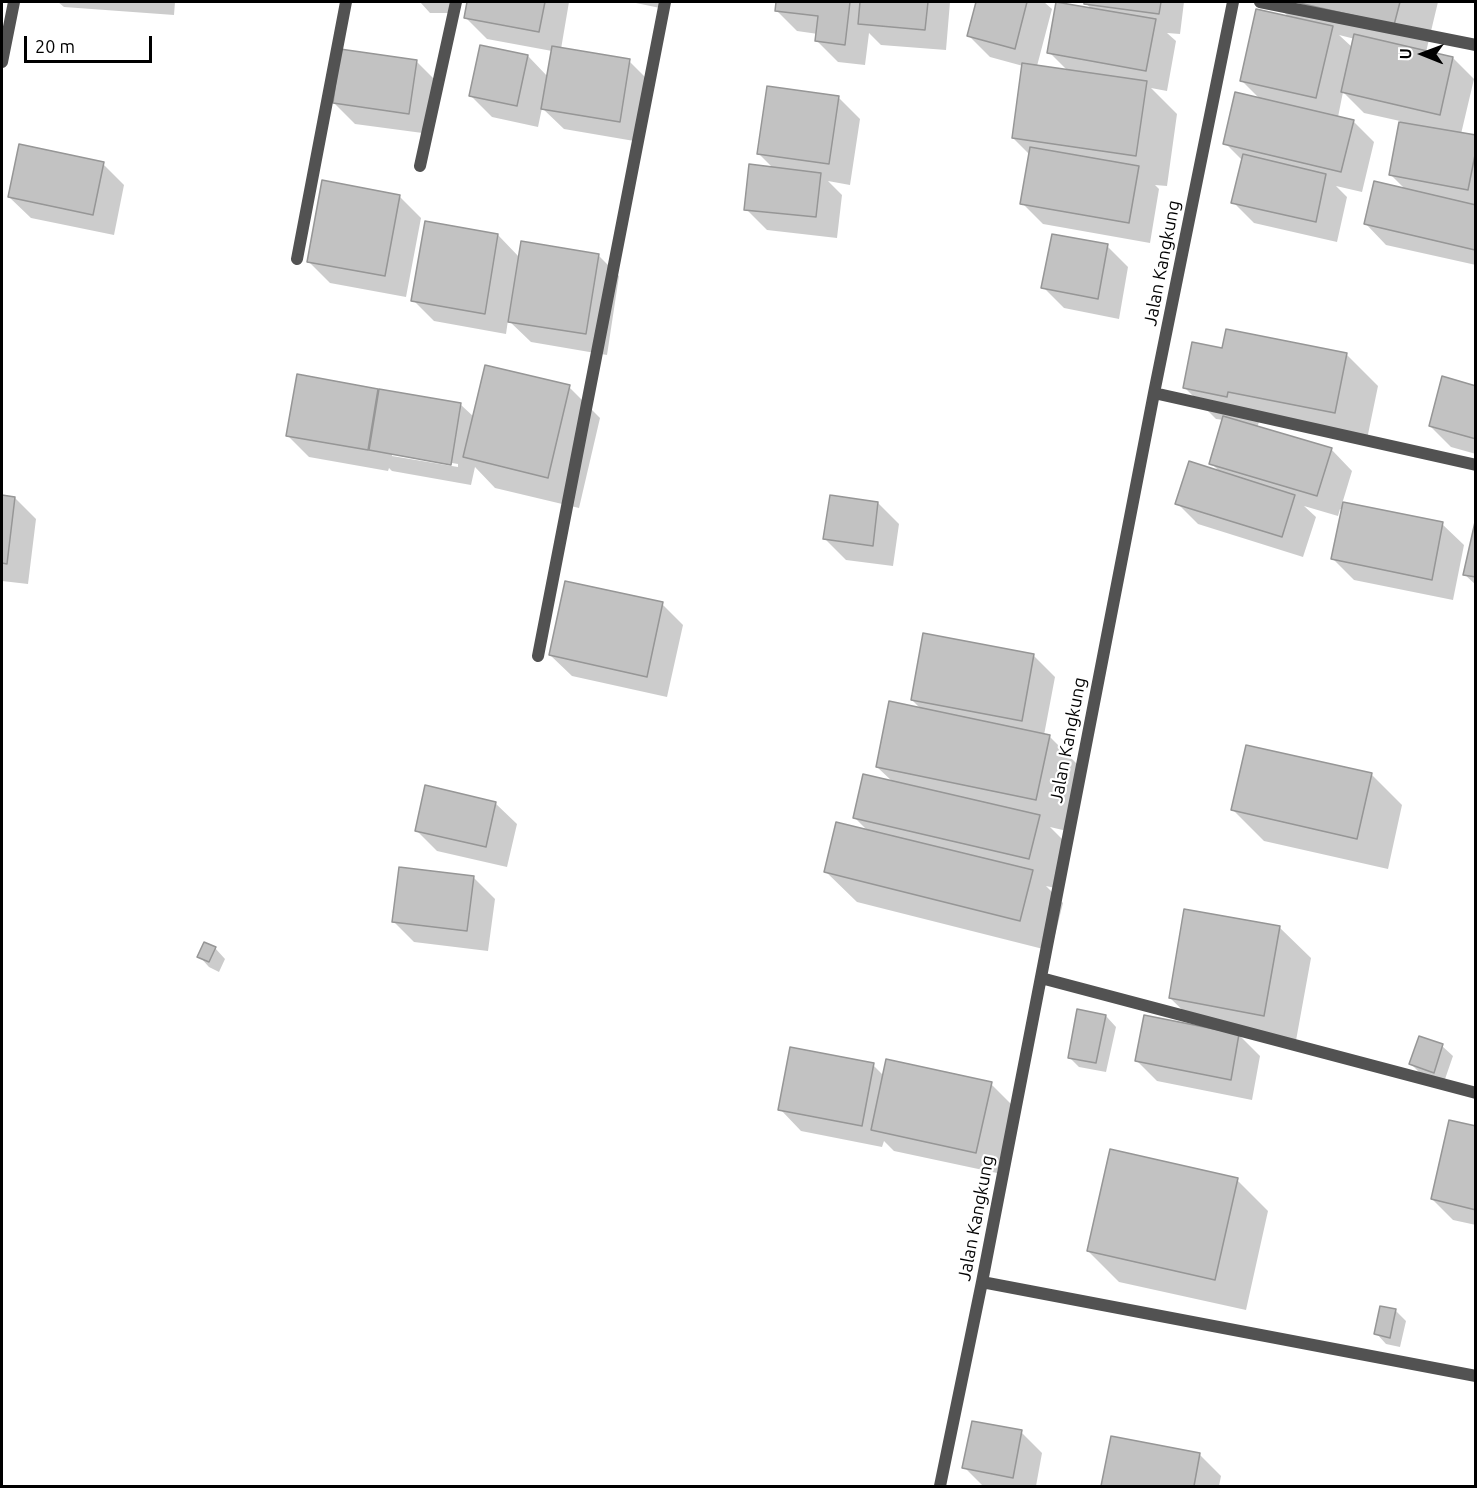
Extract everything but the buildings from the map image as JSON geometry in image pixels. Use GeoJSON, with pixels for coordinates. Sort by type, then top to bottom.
{"type":"FeatureCollection","features":[{"type":"Feature","properties":{"kind":"street"},"geometry":{"type":"LineString","coordinates":[[2,62],[14,2]]}},
{"type":"Feature","properties":{"kind":"street"},"geometry":{"type":"LineString","coordinates":[[297,258],[346,2]]}},
{"type":"Feature","properties":{"kind":"street"},"geometry":{"type":"LineString","coordinates":[[420,166],[456,2]]}},
{"type":"Feature","properties":{"kind":"street"},"geometry":{"type":"LineString","coordinates":[[538,656],[665,2]]}},
{"type":"Feature","properties":{"kind":"street","name":"Jalan Kangkung"},"geometry":{"type":"LineString","coordinates":[[940,1486],[1233,2]]}},
{"type":"Feature","properties":{"kind":"street"},"geometry":{"type":"LineString","coordinates":[[1260,2],[1476,45]]}},
{"type":"Feature","properties":{"kind":"street"},"geometry":{"type":"LineString","coordinates":[[1154,393],[1476,465]]}},
{"type":"Feature","properties":{"kind":"street"},"geometry":{"type":"LineString","coordinates":[[1041,978],[1476,1093]]}},
{"type":"Feature","properties":{"kind":"street"},"geometry":{"type":"LineString","coordinates":[[982,1282],[1476,1376]]}}]}
